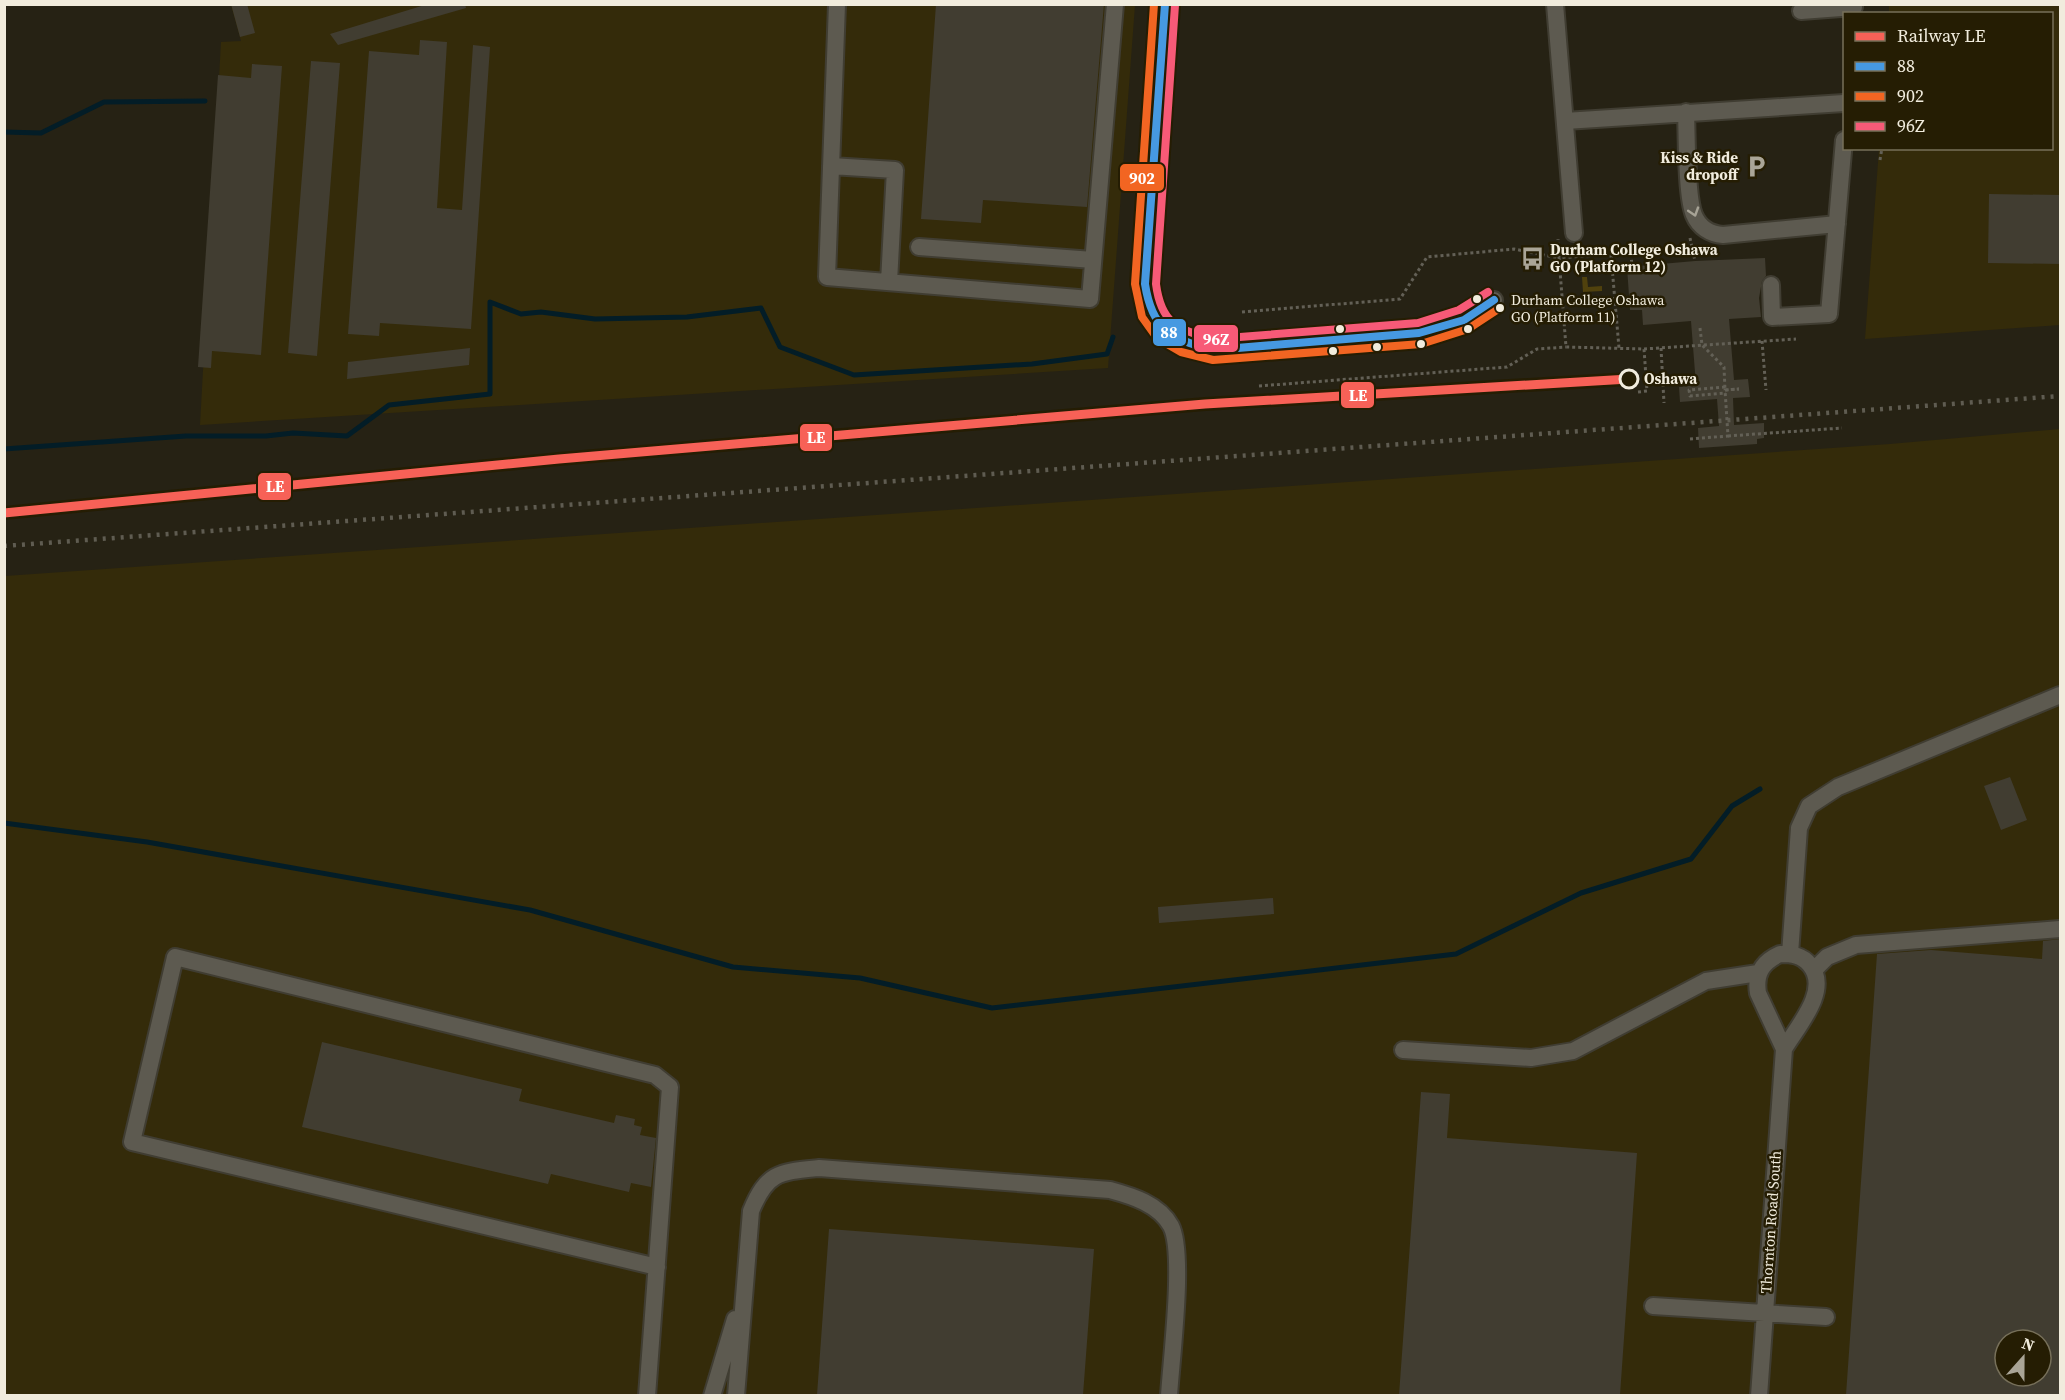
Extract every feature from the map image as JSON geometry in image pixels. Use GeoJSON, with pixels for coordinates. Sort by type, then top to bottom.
{"type":"FeatureCollection","features":[{"type":"Feature","properties":{"kind":"street"},"geometry":{"type":"LineString","coordinates":[[837,4],[827,277],[1090,298],[1115,4]]}},
{"type":"Feature","properties":{"kind":"street"},"geometry":{"type":"LineString","coordinates":[[1165,4],[1145,284],[1147,303],[1154,320],[1166,334],[1188,344],[1213,350],[1407,335],[1435,331],[1459,324],[1494,300]]}},
{"type":"Feature","properties":{"kind":"street"},"geometry":{"type":"LineString","coordinates":[[1555,4],[1574,233]]}},
{"type":"Feature","properties":{"kind":"street"},"geometry":{"type":"LineString","coordinates":[[1801,11],[1854,8]]}},
{"type":"Feature","properties":{"kind":"street"},"geometry":{"type":"LineString","coordinates":[[1565,121],[1843,103]]}},
{"type":"Feature","properties":{"kind":"street"},"geometry":{"type":"LineString","coordinates":[[1686,112],[1691,206],[1697,221],[1707,230],[1723,235],[1837,224]]}},
{"type":"Feature","properties":{"kind":"street"},"geometry":{"type":"LineString","coordinates":[[1771,285],[1772,318],[1829,314],[1844,150]]}},
{"type":"Feature","properties":{"kind":"street"},"geometry":{"type":"LineString","coordinates":[[831,166],[895,170],[889,282]]}},
{"type":"Feature","properties":{"kind":"street"},"geometry":{"type":"LineString","coordinates":[[919,247],[1093,260]]}},
{"type":"Feature","properties":{"kind":"street"},"geometry":{"type":"LineString","coordinates":[[1790,954],[1799,828],[1809,806],[1839,787],[2061,695]]}},
{"type":"Feature","properties":{"kind":"street"},"geometry":{"type":"LineString","coordinates":[[1403,1050],[1531,1058],[1573,1051],[1706,981],[1758,973],[1771,958],[1790,954],[1808,962],[1814,970],[1827,957],[1856,945],[2061,929]]}},
{"type":"Feature","properties":{"kind":"street"},"geometry":{"type":"LineString","coordinates":[[647,1395],[657,1267],[670,1088],[655,1075],[175,957],[132,1142],[657,1267]]}},
{"type":"Feature","properties":{"kind":"street","name":"Thornton Road South"},"geometry":{"type":"LineString","coordinates":[[1759,1395],[1784,1049],[1814,1000],[1818,980],[1814,970]]}},
{"type":"Feature","properties":{"kind":"street","name":"Thornton Road South"},"geometry":{"type":"LineString","coordinates":[[1758,973],[1758,993],[1784,1049]]}},
{"type":"Feature","properties":{"kind":"street"},"geometry":{"type":"LineString","coordinates":[[736,1395],[751,1211],[761,1187],[785,1172],[819,1168],[1110,1190],[1136,1197],[1158,1210],[1171,1226],[1178,1250],[1169,1395]]}},
{"type":"Feature","properties":{"kind":"street"},"geometry":{"type":"LineString","coordinates":[[712,1395],[744,1287]]}},
{"type":"Feature","properties":{"kind":"street"},"geometry":{"type":"LineString","coordinates":[[1653,1306],[1826,1317]]}},
{"type":"Feature","properties":{"kind":"path"},"geometry":{"type":"LineString","coordinates":[[1880,160],[1882,150]]}},
{"type":"Feature","properties":{"kind":"path"},"geometry":{"type":"LineString","coordinates":[[1694,247],[1695,261]]}},
{"type":"Feature","properties":{"kind":"path"},"geometry":{"type":"LineString","coordinates":[[1242,312],[1400,299],[1427,257],[1435,255],[1514,249],[1559,258],[1611,255],[1619,348]]}},
{"type":"Feature","properties":{"kind":"path"},"geometry":{"type":"LineString","coordinates":[[1631,254],[1632,267]]}},
{"type":"Feature","properties":{"kind":"path"},"geometry":{"type":"LineString","coordinates":[[1559,258],[1566,347]]}},
{"type":"Feature","properties":{"kind":"path"},"geometry":{"type":"LineString","coordinates":[[1700,328],[1702,345],[1724,367],[1728,436]]}},
{"type":"Feature","properties":{"kind":"path"},"geometry":{"type":"LineString","coordinates":[[1259,386],[1507,367],[1537,349],[1566,347],[1644,349],[1796,339]]}},
{"type":"Feature","properties":{"kind":"path"},"geometry":{"type":"LineString","coordinates":[[1762,341],[1766,390]]}},
{"type":"Feature","properties":{"kind":"path"},"geometry":{"type":"LineString","coordinates":[[1661,348],[1664,403]]}},
{"type":"Feature","properties":{"kind":"path"},"geometry":{"type":"LineString","coordinates":[[1638,392],[1647,391],[1644,349]]}},
{"type":"Feature","properties":{"kind":"path"},"geometry":{"type":"LineString","coordinates":[[1725,390],[1690,396],[1689,390],[1739,389]]}},
{"type":"Feature","properties":{"kind":"path"},"geometry":{"type":"LineString","coordinates":[[1690,439],[1842,428]]}},
{"type":"Feature","properties":{"kind":"shaded area"},"geometry":{"type":"Polygon","coordinates":[[[231,5],[1135,5],[1108,368],[200,425],[221,42],[241,41],[231,5]]]}},
{"type":"Feature","properties":{"kind":"shaded area"},"geometry":{"type":"Polygon","coordinates":[[[1889,5],[2060,5],[2060,325],[1865,339],[1879,150],[2053,150],[2053,12],[1889,12],[1889,5]]]}},
{"type":"Feature","properties":{"kind":"shaded area"},"geometry":{"type":"Polygon","coordinates":[[[1582,277],[1587,277],[1588,287],[1602,286],[1602,291],[1583,292],[1582,277]]]}},
{"type":"Feature","properties":{"kind":"shaded area"},"geometry":{"type":"Polygon","coordinates":[[[2060,429],[2060,1395],[5,1396],[5,576],[1890,444],[2060,429]]]}},
{"type":"Feature","properties":{"kind":"building"},"geometry":{"type":"Polygon","coordinates":[[[231,4],[247,4],[255,33],[240,37],[231,4]]]}},
{"type":"Feature","properties":{"kind":"building"},"geometry":{"type":"Polygon","coordinates":[[[428,4],[465,4],[466,8],[338,45],[330,34],[428,4]]]}},
{"type":"Feature","properties":{"kind":"building"},"geometry":{"type":"Polygon","coordinates":[[[936,4],[1104,4],[1087,207],[983,200],[981,223],[921,219],[936,4]]]}},
{"type":"Feature","properties":{"kind":"building"},"geometry":{"type":"Polygon","coordinates":[[[420,40],[447,42],[437,208],[462,210],[473,45],[490,47],[471,329],[380,323],[379,336],[348,334],[369,51],[419,55],[420,40]]]}},
{"type":"Feature","properties":{"kind":"building"},"geometry":{"type":"Polygon","coordinates":[[[311,61],[340,63],[317,356],[288,353],[311,61]]]}},
{"type":"Feature","properties":{"kind":"building"},"geometry":{"type":"Polygon","coordinates":[[[252,64],[282,66],[261,355],[212,351],[211,368],[198,367],[218,75],[251,78],[252,64]]]}},
{"type":"Feature","properties":{"kind":"building"},"geometry":{"type":"Polygon","coordinates":[[[1989,194],[2061,195],[2061,264],[1988,263],[1989,194]]]}},
{"type":"Feature","properties":{"kind":"building"},"geometry":{"type":"Polygon","coordinates":[[[1765,258],[1766,276],[1762,281],[1759,298],[1761,317],[1729,319],[1734,380],[1748,379],[1750,397],[1733,398],[1734,425],[1764,423],[1764,438],[1757,439],[1757,444],[1699,448],[1698,428],[1719,426],[1717,399],[1680,402],[1679,387],[1696,385],[1691,321],[1643,325],[1642,310],[1630,310],[1627,267],[1765,258]]]}},
{"type":"Feature","properties":{"kind":"building"},"geometry":{"type":"Polygon","coordinates":[[[470,348],[469,365],[347,379],[348,362],[470,348]]]}},
{"type":"Feature","properties":{"kind":"building"},"geometry":{"type":"Polygon","coordinates":[[[2010,777],[2027,820],[2001,830],[1984,786],[2010,777]]]}},
{"type":"Feature","properties":{"kind":"building"},"geometry":{"type":"Polygon","coordinates":[[[1273,898],[1274,914],[1159,923],[1158,907],[1273,898]]]}},
{"type":"Feature","properties":{"kind":"building"},"geometry":{"type":"Polygon","coordinates":[[[2061,939],[2061,1395],[1846,1395],[1877,954],[1931,950],[2042,959],[2043,941],[2061,939]]]}},
{"type":"Feature","properties":{"kind":"building"},"geometry":{"type":"Polygon","coordinates":[[[322,1042],[522,1089],[519,1101],[614,1123],[616,1115],[635,1119],[634,1125],[642,1127],[640,1135],[656,1138],[651,1187],[631,1183],[629,1192],[551,1174],[548,1184],[302,1127],[322,1042]]]}},
{"type":"Feature","properties":{"kind":"building"},"geometry":{"type":"Polygon","coordinates":[[[1421,1092],[1450,1094],[1447,1138],[1637,1153],[1620,1395],[1399,1395],[1421,1092]]]}},
{"type":"Feature","properties":{"kind":"building"},"geometry":{"type":"Polygon","coordinates":[[[829,1229],[1094,1249],[1083,1395],[817,1395],[829,1229]]]}},
{"type":"Feature","properties":{"kind":"waterway"},"geometry":{"type":"LineString","coordinates":[[4,132],[41,133],[104,102],[205,101]]}},
{"type":"Feature","properties":{"kind":"waterway"},"geometry":{"type":"LineString","coordinates":[[4,449],[186,436],[266,436],[293,433],[347,436],[389,405],[490,394],[490,302],[521,314],[541,312],[595,319],[687,317],[761,308],[780,347],[854,375],[1032,364],[1107,354],[1113,337]]}},
{"type":"Feature","properties":{"kind":"waterway"},"geometry":{"type":"LineString","coordinates":[[4,823],[147,842],[530,910],[733,967],[860,978],[992,1008],[1456,954],[1581,893],[1691,859],[1732,806],[1760,789]]}},
{"type":"Feature","properties":{"kind":"railway"},"geometry":{"type":"LineString","coordinates":[[4,546],[2060,396]]}},
{"type":"Feature","properties":{"kind":"rail line","name":"LE"},"geometry":{"type":"LineString","coordinates":[[4,513],[559,459],[1205,404],[1629,379]]}},
{"type":"Feature","properties":{"kind":"transit line","name":"902"},"geometry":{"type":"LineString","coordinates":[[1154,4],[1135,284],[1142,317],[1157,338],[1181,352],[1213,360],[1421,344],[1468,329],[1500,308]]}},
{"type":"Feature","properties":{"kind":"transit line","name":"88"},"geometry":{"type":"LineString","coordinates":[[1165,4],[1145,284],[1153,312],[1166,330],[1186,342],[1213,350],[1419,333],[1464,320],[1494,300]]}},
{"type":"Feature","properties":{"kind":"transit line","name":"96Z"},"geometry":{"type":"LineString","coordinates":[[1175,5],[1156,284],[1162,308],[1173,323],[1190,332],[1214,339],[1418,323],[1459,310],[1488,292]]}},
{"type":"Feature","properties":{"kind":"place","name":"Kiss & Ride dropoff"},"geometry":{"type":"Point","coordinates":[1756,167]}},
{"type":"Feature","properties":{"kind":"place","name":"Durham College Oshawa GO (Platform 12)"},"geometry":{"type":"Point","coordinates":[1532,259]}},
{"type":"Feature","properties":{"kind":"place","name":"Durham College Oshawa GO (Platform 11)"},"geometry":{"type":"Point","coordinates":[1500,308]}},
{"type":"Feature","properties":{"kind":"place","name":"Oshawa"},"geometry":{"type":"Point","coordinates":[1629,379]}}]}
